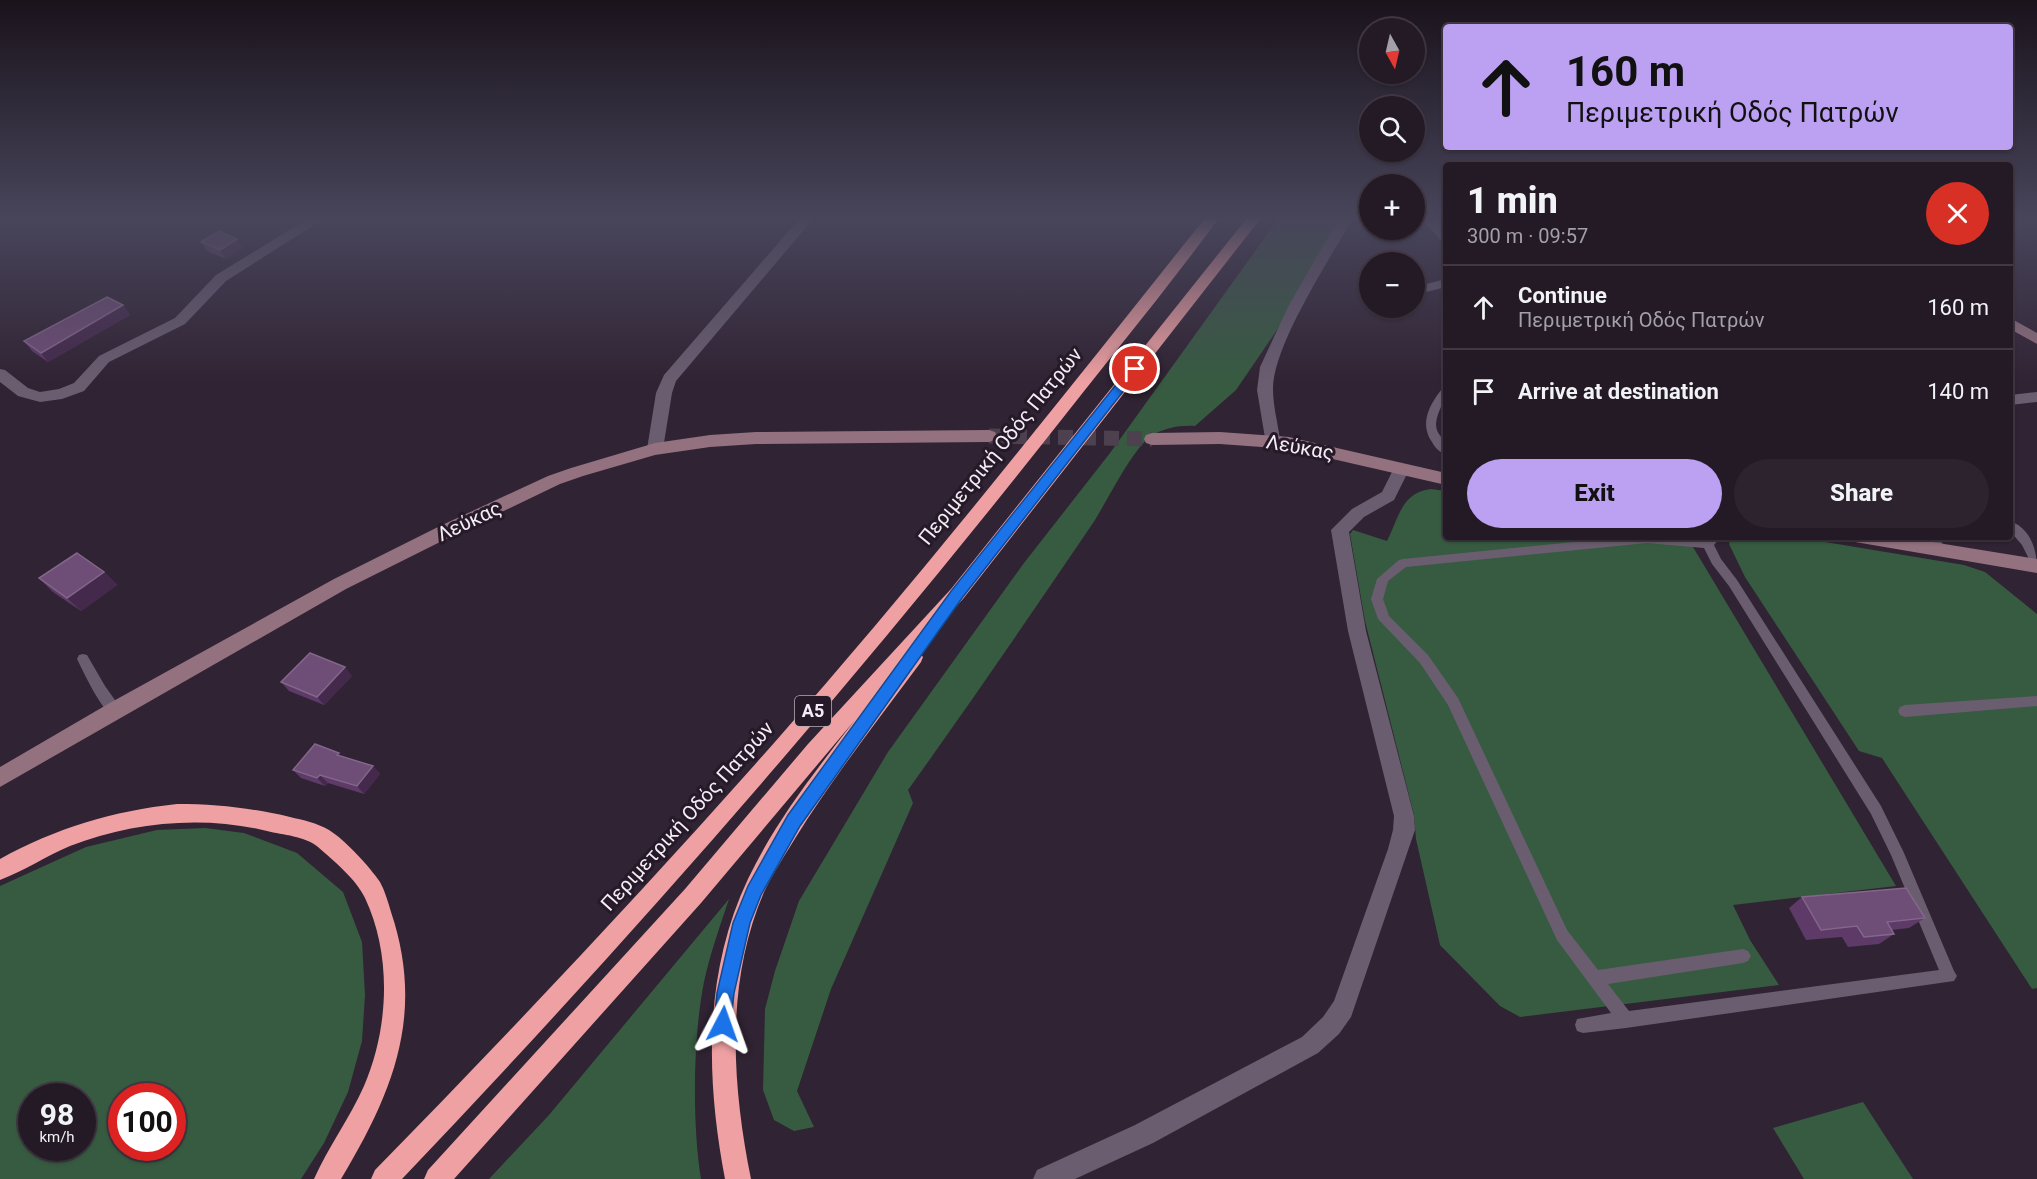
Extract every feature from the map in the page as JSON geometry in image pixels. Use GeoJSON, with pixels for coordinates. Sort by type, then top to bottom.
{"type":"FeatureCollection","features":[{"type":"Feature","properties":{"kind":"highway","name":"Περιμετρική Οδός Πατρών"},"geometry":{"type":"LineString","coordinates":[[384,1179],[542,1014],[781,748],[1023,458],[1169,273]]}},
{"type":"Feature","properties":{"kind":"highway","name":"Α5"},"geometry":{"type":"LineString","coordinates":[[437,1179],[693,896],[815,750],[957,594],[1211,273]]}},
{"type":"Feature","properties":{"kind":"highway"},"geometry":{"type":"LineString","coordinates":[[738,1179],[726,1109],[723,1024],[726,993],[742,923],[754,891],[800,812],[957,594]]}},
{"type":"Feature","properties":{"kind":"highway"},"geometry":{"type":"LineString","coordinates":[[0,870],[14,861],[88,830],[158,814],[218,812],[274,822],[323,837],[371,887],[391,942],[395,996],[391,1040],[373,1094],[327,1179]]}},
{"type":"Feature","properties":{"kind":"street"},"geometry":{"type":"LineString","coordinates":[[0,374],[23,392],[40,397],[62,394],[79,387],[104,359],[180,321],[221,278],[229,273]]}},
{"type":"Feature","properties":{"kind":"street"},"geometry":{"type":"LineString","coordinates":[[655,449],[664,393],[669,379],[760,273]]}},
{"type":"Feature","properties":{"kind":"street"},"geometry":{"type":"LineString","coordinates":[[1272,440],[1265,390],[1268,367],[1296,305],[1314,273]]}},
{"type":"Feature","properties":{"kind":"street"},"geometry":{"type":"LineString","coordinates":[[1425,289],[1443,285]]}},
{"type":"Feature","properties":{"kind":"street"},"geometry":{"type":"LineString","coordinates":[[2013,325],[2037,339]]}},
{"type":"Feature","properties":{"kind":"street"},"geometry":{"type":"LineString","coordinates":[[2013,400],[2037,397]]}},
{"type":"Feature","properties":{"kind":"street","name":"Λεύκας"},"geometry":{"type":"LineString","coordinates":[[1,777],[115,710],[340,584],[554,480],[655,449],[702,441],[756,438],[989,436]]}},
{"type":"Feature","properties":{"kind":"street","name":"Λεύκας"},"geometry":{"type":"LineString","coordinates":[[1152,439],[1272,440],[1443,478]]}},
{"type":"Feature","properties":{"kind":"street"},"geometry":{"type":"LineString","coordinates":[[1046,1179],[1144,1134],[1310,1045],[1337,1020],[1346,1002],[1399,849],[1404,816],[1359,643],[1340,530],[1358,513],[1388,496],[1401,470]]}},
{"type":"Feature","properties":{"kind":"street"},"geometry":{"type":"LineString","coordinates":[[1896,540],[1932,543],[2037,566]]}},
{"type":"Feature","properties":{"kind":"lane"},"geometry":{"type":"LineString","coordinates":[[1443,394],[1434,404],[1430,428],[1438,445],[1443,449]]}},
{"type":"Feature","properties":{"kind":"lane"},"geometry":{"type":"LineString","coordinates":[[2013,527],[2027,542],[2037,566]]}},
{"type":"Feature","properties":{"kind":"lane"},"geometry":{"type":"LineString","coordinates":[[1626,1020],[1562,935],[1453,702],[1424,659],[1384,620],[1377,599],[1383,579],[1403,563],[1637,540]]}},
{"type":"Feature","properties":{"kind":"lane"},"geometry":{"type":"LineString","coordinates":[[1583,1025],[1949,976],[1876,810],[1770,640],[1716,561],[1712,540]]}},
{"type":"Feature","properties":{"kind":"lane"},"geometry":{"type":"LineString","coordinates":[[83,658],[100,690],[115,710]]}},
{"type":"Feature","properties":{"kind":"lane"},"geometry":{"type":"LineString","coordinates":[[1905,711],[2037,702]]}},
{"type":"Feature","properties":{"kind":"lane"},"geometry":{"type":"LineString","coordinates":[[1595,978],[1743,956]]}},
{"type":"Feature","properties":{"kind":"green space"},"geometry":{"type":"Polygon","coordinates":[[[1239,273],[1309,273],[1281,324],[1236,390],[1195,426],[1167,429],[1156,433],[1143,443],[1093,523],[908,790],[913,803],[831,989],[797,1091],[814,1127],[794,1131],[774,1120],[763,1090],[765,1009],[775,971],[799,901],[888,752],[1024,563],[1110,453],[1239,273]]]}},
{"type":"Feature","properties":{"kind":"green space"},"geometry":{"type":"Polygon","coordinates":[[[1431,489],[1443,491],[1443,540],[1689,540],[1896,886],[1733,905],[1750,940],[1779,985],[1520,1017],[1500,1006],[1440,945],[1416,839],[1414,815],[1365,621],[1350,534],[1353,530],[1387,541],[1407,500],[1421,491],[1431,489]]]}},
{"type":"Feature","properties":{"kind":"green space"},"geometry":{"type":"Polygon","coordinates":[[[1730,540],[1813,540],[1964,565],[1985,572],[2037,614],[2037,988],[2032,989],[1882,758],[1859,751],[1745,577],[1729,544],[1730,540]]]}},
{"type":"Feature","properties":{"kind":"green space"},"geometry":{"type":"Polygon","coordinates":[[[205,828],[244,833],[297,853],[343,892],[362,942],[365,995],[362,1041],[348,1092],[324,1143],[301,1179],[0,1179],[0,886],[86,847],[157,830],[205,828]]]}},
{"type":"Feature","properties":{"kind":"green space"},"geometry":{"type":"Polygon","coordinates":[[[729,899],[706,972],[700,1004],[695,1107],[701,1179],[489,1179],[549,1115],[729,899]]]}},
{"type":"Feature","properties":{"kind":"green space"},"geometry":{"type":"Polygon","coordinates":[[[1863,1102],[1913,1179],[1804,1179],[1773,1128],[1863,1102]]]}},
{"type":"Feature","properties":{"kind":"building"},"geometry":{"type":"Polygon","coordinates":[[[107,297],[123,305],[41,353],[24,341],[107,297]]]}},
{"type":"Feature","properties":{"kind":"building"},"geometry":{"type":"Polygon","coordinates":[[[77,553],[104,572],[67,598],[39,578],[77,553]]]}},
{"type":"Feature","properties":{"kind":"building"},"geometry":{"type":"Polygon","coordinates":[[[310,653],[345,667],[317,697],[281,682],[310,653]]]}},
{"type":"Feature","properties":{"kind":"building"},"geometry":{"type":"Polygon","coordinates":[[[315,744],[339,753],[337,755],[373,766],[357,786],[320,775],[317,778],[293,770],[315,744]]]}},
{"type":"Feature","properties":{"kind":"building"},"geometry":{"type":"Polygon","coordinates":[[[1906,888],[1925,918],[1887,922],[1894,934],[1864,937],[1857,926],[1821,930],[1802,897],[1906,888]]]}},
{"type":"Feature","properties":{"kind":"tunnel"},"geometry":{"type":"LineString","coordinates":[[989,436],[1152,439]]}},
{"type":"Feature","properties":{"kind":"route"},"geometry":{"type":"LineString","coordinates":[[723,1024],[726,993],[742,923],[754,891],[794,820],[957,594],[1135,369]]}}]}
